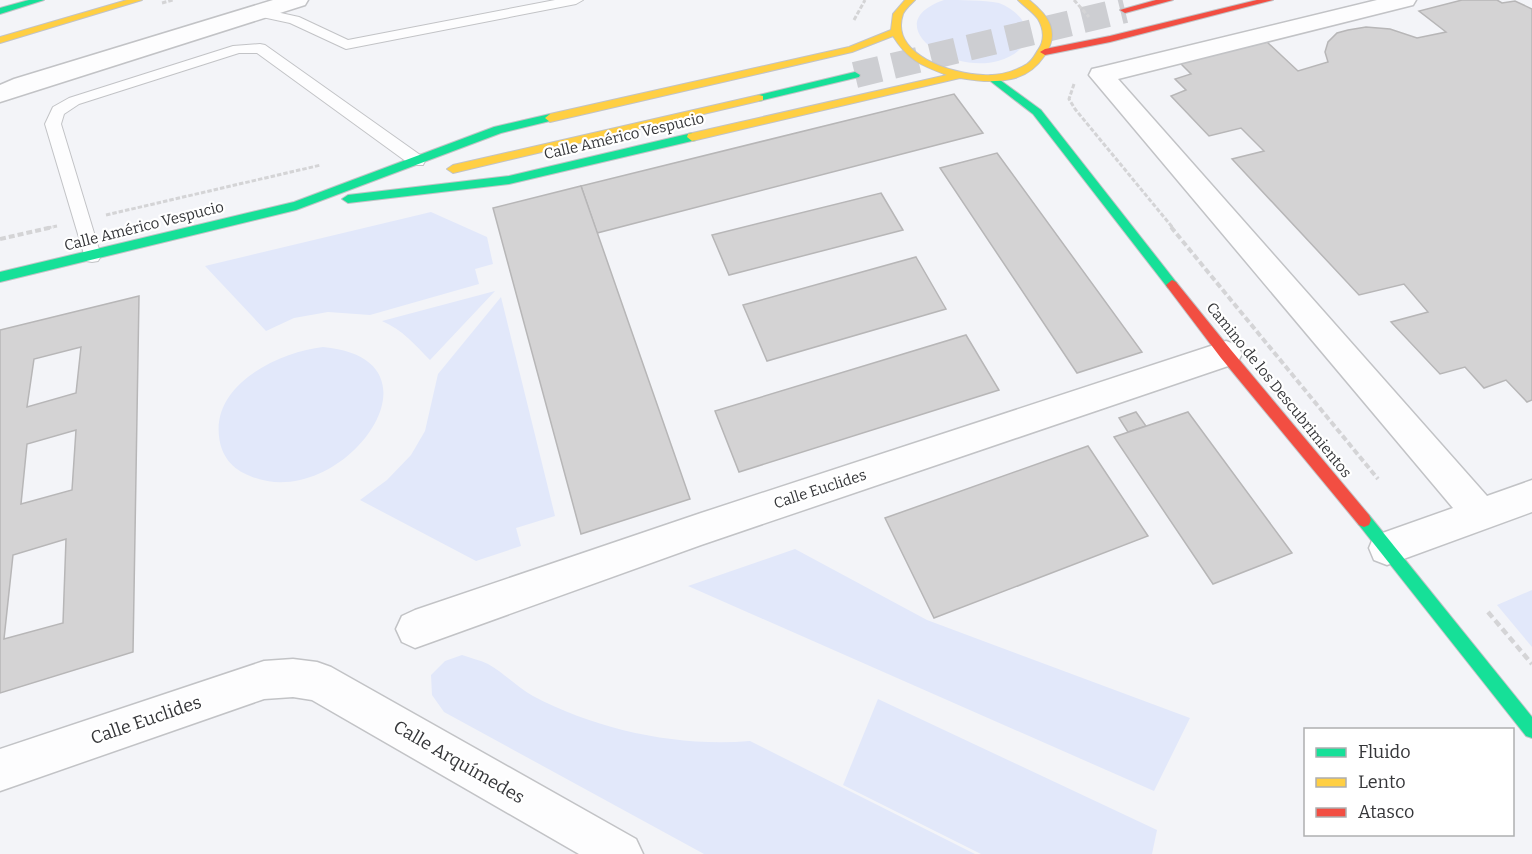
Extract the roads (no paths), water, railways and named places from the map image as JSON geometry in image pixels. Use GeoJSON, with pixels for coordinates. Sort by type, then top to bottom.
{"type":"FeatureCollection","features":[{"type":"Feature","properties":{"kind":"street"},"geometry":{"type":"LineString","coordinates":[[2,10],[39,0]]}},
{"type":"Feature","properties":{"kind":"street"},"geometry":{"type":"LineString","coordinates":[[0,30],[104,0]]}},
{"type":"Feature","properties":{"kind":"street"},"geometry":{"type":"LineString","coordinates":[[0,40],[137,0]]}},
{"type":"Feature","properties":{"kind":"street"},"geometry":{"type":"LineString","coordinates":[[0,94],[297,0]]}},
{"type":"Feature","properties":{"kind":"street"},"geometry":{"type":"LineString","coordinates":[[909,0],[903,4],[896,17],[895,32],[906,50],[927,66],[956,76],[993,78],[1025,69],[1034,64],[1045,52],[1049,38],[1046,23],[1036,10],[1023,0]]}},
{"type":"Feature","properties":{"kind":"street"},"geometry":{"type":"LineString","coordinates":[[1125,10],[1168,0]]}},
{"type":"Feature","properties":{"kind":"street"},"geometry":{"type":"LineString","coordinates":[[1045,52],[1110,39],[1268,0]]}},
{"type":"Feature","properties":{"kind":"street"},"geometry":{"type":"LineString","coordinates":[[1405,0],[1101,75],[1481,515]]}},
{"type":"Feature","properties":{"kind":"street","name":"Calle Américo Vespucio"},"geometry":{"type":"LineString","coordinates":[[296,206],[498,130],[852,49],[895,32]]}},
{"type":"Feature","properties":{"kind":"street"},"geometry":{"type":"LineString","coordinates":[[296,206],[855,75]]}},
{"type":"Feature","properties":{"kind":"street","name":"Calle Américo Vespucio"},"geometry":{"type":"LineString","coordinates":[[0,278],[296,206],[509,180],[956,76]]}},
{"type":"Feature","properties":{"kind":"street","name":"Camino de los Descubrimientos"},"geometry":{"type":"LineString","coordinates":[[993,78],[1037,112],[1227,354],[1387,548],[1532,730]]}},
{"type":"Feature","properties":{"kind":"street","name":"Calle Euclides"},"geometry":{"type":"LineString","coordinates":[[415,629],[701,529],[1227,354]]}},
{"type":"Feature","properties":{"kind":"street"},"geometry":{"type":"LineString","coordinates":[[1387,548],[1532,496]]}},
{"type":"Feature","properties":{"kind":"street","name":"Calle Euclides"},"geometry":{"type":"LineString","coordinates":[[0,770],[264,680],[293,678]]}},
{"type":"Feature","properties":{"kind":"street","name":"Calle Arquímedes"},"geometry":{"type":"LineString","coordinates":[[293,678],[317,681],[621,854]]}},
{"type":"Feature","properties":{"kind":"lane"},"geometry":{"type":"LineString","coordinates":[[258,12],[294,20],[346,45],[537,3],[576,0]]}},
{"type":"Feature","properties":{"kind":"lane"},"geometry":{"type":"LineString","coordinates":[[92,256],[53,124],[58,111],[74,100],[238,49],[260,48],[417,160]]}},
{"type":"Feature","properties":{"kind":"tunnel"},"geometry":{"type":"LineString","coordinates":[[855,75],[1125,10]]}}]}
